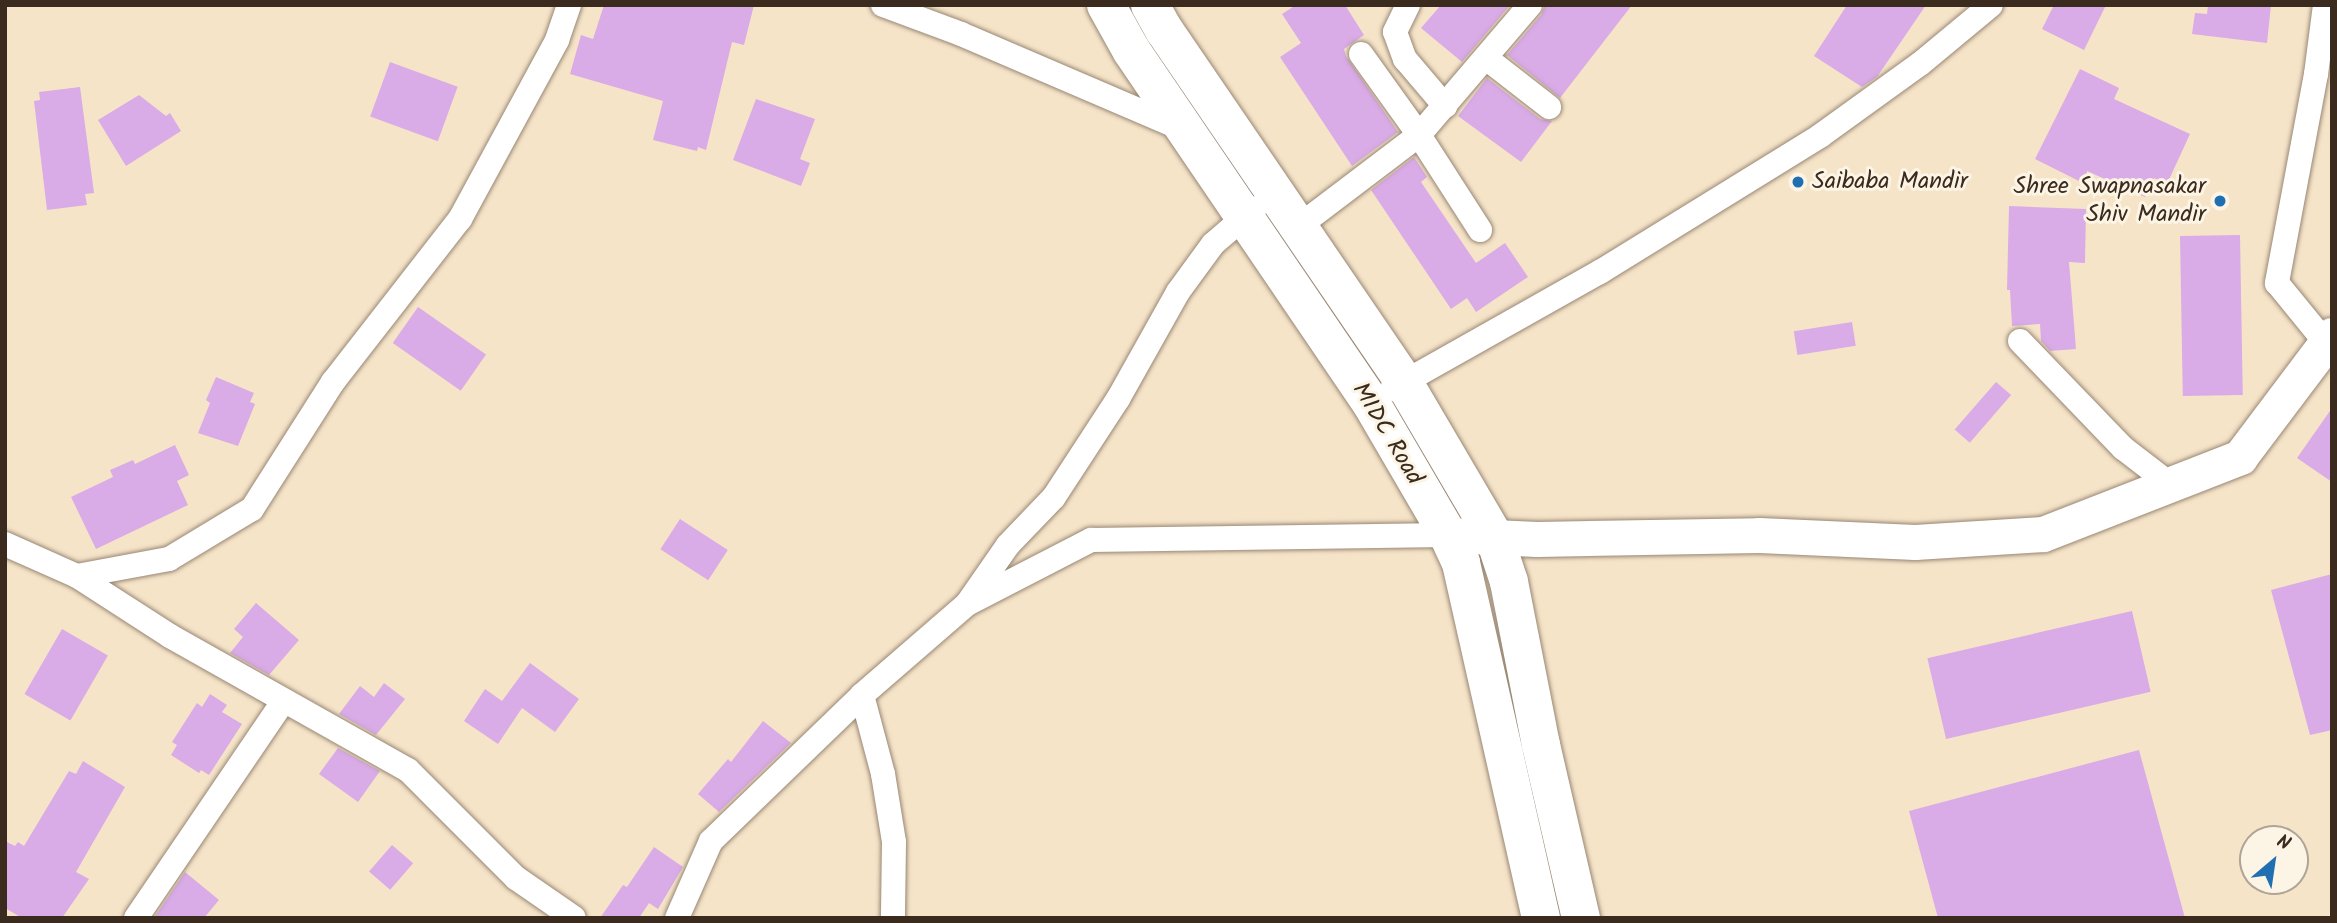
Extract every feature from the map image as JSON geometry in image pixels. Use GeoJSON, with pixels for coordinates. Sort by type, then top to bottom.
{"type":"FeatureCollection","features":[{"type":"Feature","properties":{"kind":"main road","name":"MIDC Road"},"geometry":{"type":"LineString","coordinates":[[1106,5],[1130,50],[1246,216],[1371,403],[1448,535],[1461,563],[1541,918]]}},
{"type":"Feature","properties":{"kind":"main road","name":"MIDC Road"},"geometry":{"type":"LineString","coordinates":[[1152,6],[1164,30],[1403,381],[1494,536],[1509,582],[1546,765],[1581,918]]}},
{"type":"Feature","properties":{"kind":"main road"},"geometry":{"type":"LineString","coordinates":[[1508,772],[1546,765]]}},
{"type":"Feature","properties":{"kind":"street"},"geometry":{"type":"LineString","coordinates":[[77,576],[169,559],[252,509],[333,382],[460,219],[557,40],[569,5]]}},
{"type":"Feature","properties":{"kind":"street"},"geometry":{"type":"LineString","coordinates":[[883,5],[961,34],[1186,130]]}},
{"type":"Feature","properties":{"kind":"street"},"geometry":{"type":"LineString","coordinates":[[1408,5],[1395,32],[1398,41],[1405,58],[1445,106]]}},
{"type":"Feature","properties":{"kind":"street"},"geometry":{"type":"LineString","coordinates":[[1299,226],[1419,135],[1530,5]]}},
{"type":"Feature","properties":{"kind":"street"},"geometry":{"type":"LineString","coordinates":[[1371,403],[1403,381],[1600,272],[1820,136],[1920,64],[1991,5]]}},
{"type":"Feature","properties":{"kind":"street"},"geometry":{"type":"LineString","coordinates":[[677,918],[711,841],[862,695],[967,604],[1091,540],[1448,535],[1537,539],[1759,535],[1915,542],[2043,534],[2240,457],[2329,339],[2277,283],[2316,74],[2325,5]]}},
{"type":"Feature","properties":{"kind":"street"},"geometry":{"type":"LineString","coordinates":[[1361,54],[1419,135],[1479,230]]}},
{"type":"Feature","properties":{"kind":"street"},"geometry":{"type":"LineString","coordinates":[[1486,58],[1549,107]]}},
{"type":"Feature","properties":{"kind":"street"},"geometry":{"type":"LineString","coordinates":[[967,604],[1008,545],[1054,496],[1118,399],[1178,292],[1213,244],[1275,191]]}},
{"type":"Feature","properties":{"kind":"street"},"geometry":{"type":"LineString","coordinates":[[2020,341],[2123,448],[2170,484]]}},
{"type":"Feature","properties":{"kind":"street"},"geometry":{"type":"LineString","coordinates":[[5,544],[77,576],[170,636],[408,770],[516,878],[574,918]]}},
{"type":"Feature","properties":{"kind":"street"},"geometry":{"type":"LineString","coordinates":[[862,695],[883,774],[894,842],[893,918]]}},
{"type":"Feature","properties":{"kind":"street"},"geometry":{"type":"LineString","coordinates":[[136,918],[284,700]]}},
{"type":"Feature","properties":{"kind":"building"},"geometry":{"type":"Polygon","coordinates":[[[604,5],[754,5],[744,45],[732,42],[706,150],[698,147],[697,151],[653,140],[663,101],[570,74],[581,35],[593,39],[604,5]]]}},
{"type":"Feature","properties":{"kind":"building"},"geometry":{"type":"Polygon","coordinates":[[[1296,5],[1345,5],[1364,35],[1344,49],[1346,56],[1398,132],[1352,166],[1280,57],[1301,43],[1282,14],[1296,5]]]}},
{"type":"Feature","properties":{"kind":"building"},"geometry":{"type":"Polygon","coordinates":[[[1441,5],[1510,5],[1462,62],[1421,28],[1441,5]]]}},
{"type":"Feature","properties":{"kind":"building"},"geometry":{"type":"Polygon","coordinates":[[[1545,5],[1632,5],[1560,98],[1507,55],[1541,15],[1545,5]]]}},
{"type":"Feature","properties":{"kind":"building"},"geometry":{"type":"Polygon","coordinates":[[[1847,5],[1926,5],[1877,77],[1862,87],[1814,56],[1847,5]]]}},
{"type":"Feature","properties":{"kind":"building"},"geometry":{"type":"Polygon","coordinates":[[[2054,5],[2106,5],[2084,50],[2042,29],[2054,5]]]}},
{"type":"Feature","properties":{"kind":"building"},"geometry":{"type":"Polygon","coordinates":[[[2208,5],[2271,5],[2267,43],[2192,34],[2195,13],[2207,14],[2208,5]]]}},
{"type":"Feature","properties":{"kind":"building"},"geometry":{"type":"Polygon","coordinates":[[[390,62],[458,87],[438,141],[370,117],[390,62]]]}},
{"type":"Feature","properties":{"kind":"building"},"geometry":{"type":"Polygon","coordinates":[[[2080,69],[2119,88],[2114,99],[2190,134],[2167,184],[2154,178],[2145,197],[2087,171],[2087,185],[2035,159],[2080,69]]]}},
{"type":"Feature","properties":{"kind":"building"},"geometry":{"type":"Polygon","coordinates":[[[1487,78],[1540,119],[1552,121],[1521,162],[1458,116],[1487,78]]]}},
{"type":"Feature","properties":{"kind":"building"},"geometry":{"type":"Polygon","coordinates":[[[80,87],[94,193],[85,194],[87,205],[47,210],[34,101],[40,100],[39,92],[80,87]]]}},
{"type":"Feature","properties":{"kind":"building"},"geometry":{"type":"Polygon","coordinates":[[[139,95],[166,116],[170,113],[181,131],[126,166],[98,120],[139,95]]]}},
{"type":"Feature","properties":{"kind":"building"},"geometry":{"type":"Polygon","coordinates":[[[756,99],[815,119],[800,159],[810,163],[801,186],[733,160],[756,99]]]}},
{"type":"Feature","properties":{"kind":"building"},"geometry":{"type":"Polygon","coordinates":[[[1414,157],[1427,177],[1421,182],[1476,263],[1505,243],[1528,277],[1476,312],[1467,298],[1451,309],[1371,190],[1414,157]]]}},
{"type":"Feature","properties":{"kind":"building"},"geometry":{"type":"Polygon","coordinates":[[[2009,206],[2086,209],[2085,263],[2069,262],[2076,349],[2050,351],[2041,341],[2040,324],[2012,326],[2010,290],[2007,290],[2009,206]]]}},
{"type":"Feature","properties":{"kind":"building"},"geometry":{"type":"Polygon","coordinates":[[[2240,235],[2243,395],[2183,396],[2180,236],[2240,235]]]}},
{"type":"Feature","properties":{"kind":"building"},"geometry":{"type":"Polygon","coordinates":[[[418,307],[486,355],[461,391],[393,343],[418,307]]]}},
{"type":"Feature","properties":{"kind":"building"},"geometry":{"type":"Polygon","coordinates":[[[1852,322],[1856,346],[1797,355],[1794,331],[1852,322]]]}},
{"type":"Feature","properties":{"kind":"building"},"geometry":{"type":"Polygon","coordinates":[[[216,377],[254,393],[250,402],[255,404],[238,446],[198,433],[210,403],[206,400],[216,377]]]}},
{"type":"Feature","properties":{"kind":"building"},"geometry":{"type":"Polygon","coordinates":[[[1996,382],[2011,395],[1970,443],[1955,430],[1996,382]]]}},
{"type":"Feature","properties":{"kind":"building"},"geometry":{"type":"Polygon","coordinates":[[[2332,408],[2332,482],[2297,458],[2332,408]]]}},
{"type":"Feature","properties":{"kind":"building"},"geometry":{"type":"Polygon","coordinates":[[[175,445],[189,475],[177,481],[188,505],[96,549],[71,497],[113,477],[110,470],[133,460],[135,464],[175,445]]]}},
{"type":"Feature","properties":{"kind":"building"},"geometry":{"type":"Polygon","coordinates":[[[680,519],[728,550],[708,580],[660,549],[680,519]]]}},
{"type":"Feature","properties":{"kind":"building"},"geometry":{"type":"Polygon","coordinates":[[[2332,574],[2332,730],[2310,735],[2271,590],[2332,574]]]}},
{"type":"Feature","properties":{"kind":"building"},"geometry":{"type":"Polygon","coordinates":[[[256,603],[299,640],[269,675],[230,653],[243,637],[234,629],[256,603]]]}},
{"type":"Feature","properties":{"kind":"building"},"geometry":{"type":"Polygon","coordinates":[[[2132,611],[2151,692],[1946,739],[1927,658],[2132,611]]]}},
{"type":"Feature","properties":{"kind":"building"},"geometry":{"type":"Polygon","coordinates":[[[62,629],[108,656],[70,720],[24,694],[62,629]]]}},
{"type":"Feature","properties":{"kind":"building"},"geometry":{"type":"Polygon","coordinates":[[[530,663],[579,699],[555,732],[522,708],[498,744],[464,721],[485,689],[502,701],[530,663]]]}},
{"type":"Feature","properties":{"kind":"building"},"geometry":{"type":"Polygon","coordinates":[[[384,683],[405,699],[376,735],[339,714],[360,686],[374,697],[384,683]]]}},
{"type":"Feature","properties":{"kind":"building"},"geometry":{"type":"Polygon","coordinates":[[[210,694],[227,705],[222,712],[242,724],[209,775],[201,770],[199,773],[171,755],[177,745],[172,742],[197,703],[202,707],[210,694]]]}},
{"type":"Feature","properties":{"kind":"building"},"geometry":{"type":"Polygon","coordinates":[[[763,721],[791,743],[719,812],[698,794],[728,759],[731,762],[763,721]]]}},
{"type":"Feature","properties":{"kind":"building"},"geometry":{"type":"Polygon","coordinates":[[[338,748],[380,771],[358,802],[319,774],[338,748]]]}},
{"type":"Feature","properties":{"kind":"building"},"geometry":{"type":"Polygon","coordinates":[[[2139,750],[2185,918],[1938,918],[1909,811],[2139,750]]]}},
{"type":"Feature","properties":{"kind":"building"},"geometry":{"type":"Polygon","coordinates":[[[83,761],[125,787],[76,872],[89,879],[62,918],[22,918],[5,908],[5,841],[15,846],[18,842],[24,846],[69,771],[76,774],[83,761]]]}},
{"type":"Feature","properties":{"kind":"building"},"geometry":{"type":"Polygon","coordinates":[[[392,845],[413,863],[390,890],[369,871],[392,845]]]}},
{"type":"Feature","properties":{"kind":"building"},"geometry":{"type":"Polygon","coordinates":[[[654,847],[683,867],[658,909],[649,903],[639,918],[600,918],[623,885],[627,887],[654,847]]]}},
{"type":"Feature","properties":{"kind":"building"},"geometry":{"type":"Polygon","coordinates":[[[185,872],[219,900],[204,918],[154,918],[185,872]]]}},
{"type":"Feature","properties":{"kind":"place","name":"Saibaba Mandir"},"geometry":{"type":"Point","coordinates":[1798,182]}},
{"type":"Feature","properties":{"kind":"place","name":"Shree Swapnasakar Shiv Mandir"},"geometry":{"type":"Point","coordinates":[2220,201]}}]}
